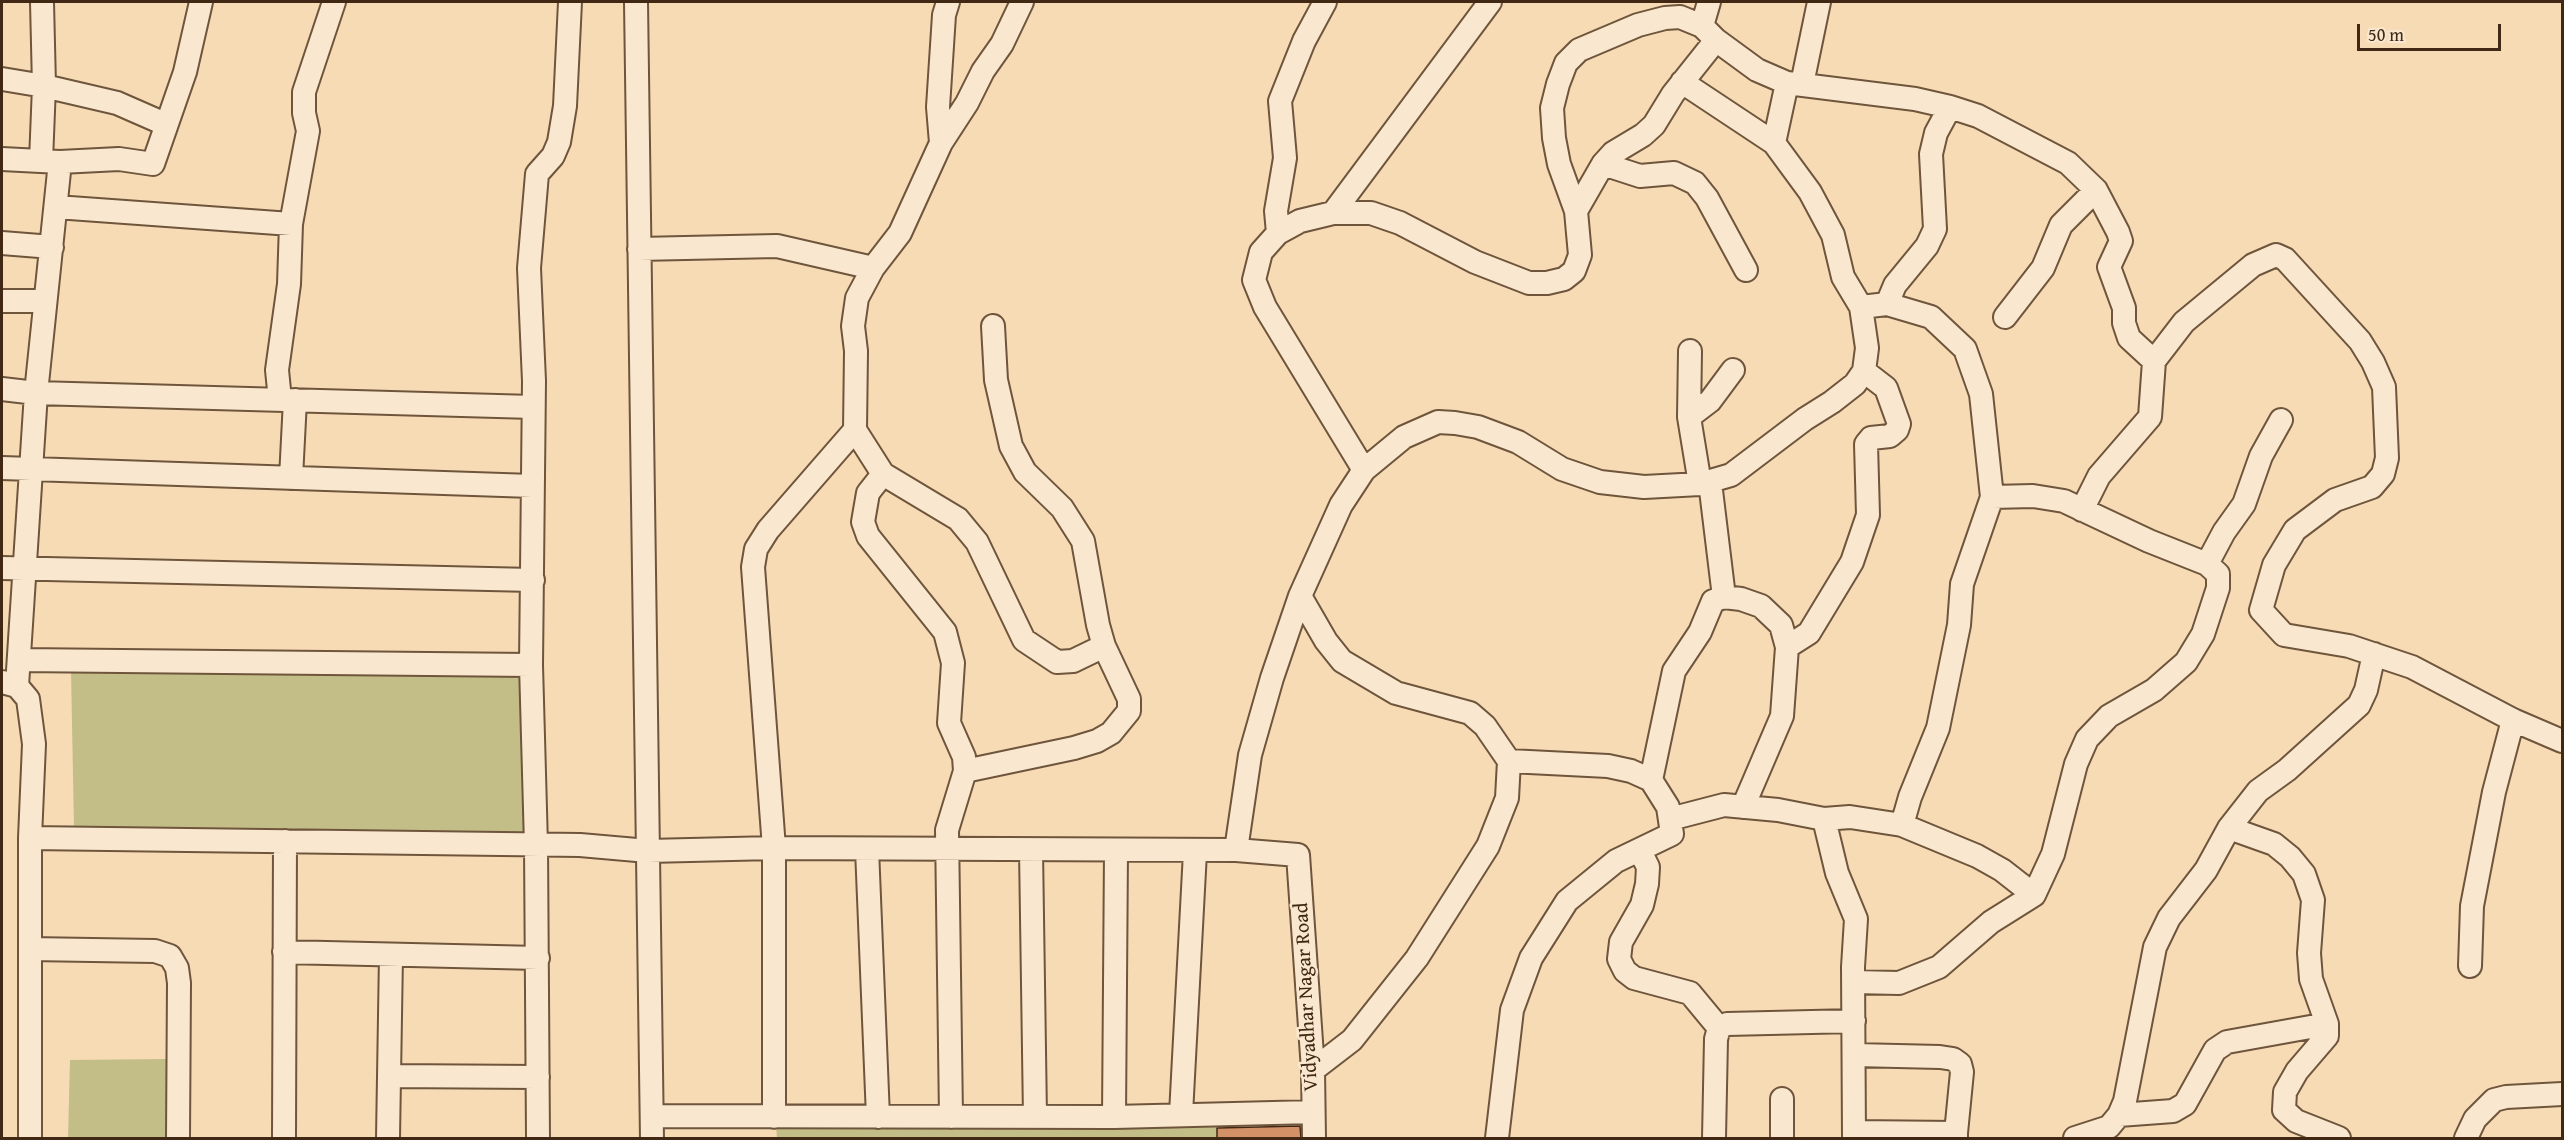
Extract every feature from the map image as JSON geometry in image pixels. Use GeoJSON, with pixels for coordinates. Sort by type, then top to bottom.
{"type":"FeatureCollection","features":[{"type":"Feature","properties":{"kind":"street"},"geometry":{"type":"LineString","coordinates":[[30,1138],[30,838],[34,744],[28,699],[9,684],[19,660],[36,393],[44,301],[56,207],[44,86],[42,2]]}},
{"type":"Feature","properties":{"kind":"street"},"geometry":{"type":"LineString","coordinates":[[2,159],[50,161],[119,159],[153,164],[165,124],[185,72],[201,2]]}},
{"type":"Feature","properties":{"kind":"street"},"geometry":{"type":"LineString","coordinates":[[291,478],[287,400],[278,370],[290,284],[291,224],[308,131],[304,112],[304,92],[318,44],[334,2]]}},
{"type":"Feature","properties":{"kind":"street"},"geometry":{"type":"LineString","coordinates":[[538,1138],[537,844],[531,665],[533,407],[529,268],[537,174],[553,156],[559,142],[565,106],[570,2]]}},
{"type":"Feature","properties":{"kind":"street"},"geometry":{"type":"LineString","coordinates":[[636,2],[652,1127],[774,1117],[1114,1117],[1313,1112]]}},
{"type":"Feature","properties":{"kind":"street"},"geometry":{"type":"LineString","coordinates":[[940,143],[938,107],[944,15],[948,2]]}},
{"type":"Feature","properties":{"kind":"street"},"geometry":{"type":"LineString","coordinates":[[1022,2],[1002,44],[940,143],[900,233],[873,268],[857,298],[853,326],[856,351],[855,430],[883,474],[958,519],[971,534],[1024,640],[1057,662],[1072,662],[1104,646]]}},
{"type":"Feature","properties":{"kind":"street"},"geometry":{"type":"LineString","coordinates":[[1333,213],[1490,2]]}},
{"type":"Feature","properties":{"kind":"street"},"geometry":{"type":"LineString","coordinates":[[1576,211],[1603,164],[1613,153],[1643,135],[1654,125],[1682,82],[1709,33],[1709,2]]}},
{"type":"Feature","properties":{"kind":"street"},"geometry":{"type":"LineString","coordinates":[[1774,143],[1795,84],[1819,2]]}},
{"type":"Feature","properties":{"kind":"street"},"geometry":{"type":"LineString","coordinates":[[1278,233],[1276,211],[1285,143],[1280,100],[1318,4]]}},
{"type":"Feature","properties":{"kind":"street"},"geometry":{"type":"LineString","coordinates":[[1364,470],[1265,307],[1254,280],[1261,252],[1278,233],[1300,221],[1333,213],[1371,213],[1400,223],[1475,262],[1529,283],[1547,283],[1564,279],[1574,271],[1580,255],[1576,211],[1559,164],[1552,108],[1566,63],[1579,50],[1638,25],[1665,18],[1680,17],[1709,33],[1757,70],[1795,84],[1915,99],[1950,107],[1978,116],[2047,150],[2068,163],[2096,190],[2121,241],[2109,267],[2124,308],[2124,323],[2128,338],[2154,361]]}},
{"type":"Feature","properties":{"kind":"street"},"geometry":{"type":"LineString","coordinates":[[2,79],[117,103],[165,124]]}},
{"type":"Feature","properties":{"kind":"street"},"geometry":{"type":"LineString","coordinates":[[30,838],[537,844],[648,851],[774,848],[1195,852],[1236,850],[1250,755],[1272,678],[1300,596],[1341,505],[1364,470],[1404,437],[1438,422],[1478,427],[1527,447],[1562,469],[1600,482],[1644,487],[1705,483],[1731,475],[1805,419],[1832,402],[1855,384],[1864,371],[1867,348],[1861,307],[1843,277],[1833,235],[1810,192],[1774,143],[1682,82]]}},
{"type":"Feature","properties":{"kind":"street"},"geometry":{"type":"LineString","coordinates":[[1887,304],[1905,270],[1927,246],[1935,229],[1931,154],[1936,133],[1950,107]]}},
{"type":"Feature","properties":{"kind":"street"},"geometry":{"type":"LineString","coordinates":[[1603,164],[1640,176],[1674,173],[1695,183],[1707,198],[1746,270]]}},
{"type":"Feature","properties":{"kind":"street"},"geometry":{"type":"LineString","coordinates":[[2005,317],[2043,268],[2061,225],[2096,190]]}},
{"type":"Feature","properties":{"kind":"street"},"geometry":{"type":"LineString","coordinates":[[56,207],[291,224]]}},
{"type":"Feature","properties":{"kind":"street"},"geometry":{"type":"LineString","coordinates":[[2,243],[52,247]]}},
{"type":"Feature","properties":{"kind":"street"},"geometry":{"type":"LineString","coordinates":[[639,249],[777,246],[873,268]]}},
{"type":"Feature","properties":{"kind":"street"},"geometry":{"type":"LineString","coordinates":[[2082,510],[2099,476],[2150,417],[2154,361],[2184,322],[2253,265],[2276,255],[2285,259],[2360,341],[2384,387],[2387,458],[2383,474],[2372,487],[2335,500],[2295,530],[2274,565],[2261,610],[2284,634],[2349,646],[2412,667],[2513,720],[2562,741]]}},
{"type":"Feature","properties":{"kind":"street"},"geometry":{"type":"LineString","coordinates":[[2,301],[44,301]]}},
{"type":"Feature","properties":{"kind":"street"},"geometry":{"type":"LineString","coordinates":[[1861,307],[1887,304],[1931,317],[1965,349],[1982,394],[1992,497],[1962,584],[1959,625],[1938,728],[1910,796],[1902,825]]}},
{"type":"Feature","properties":{"kind":"street"},"geometry":{"type":"LineString","coordinates":[[965,771],[1074,748],[1111,733],[1129,711],[1129,699],[1104,646],[1083,541],[1062,508],[1025,472],[1011,446],[996,380],[993,326]]}},
{"type":"Feature","properties":{"kind":"street"},"geometry":{"type":"LineString","coordinates":[[1690,351],[1689,417],[1705,483],[1724,597]]}},
{"type":"Feature","properties":{"kind":"street"},"geometry":{"type":"LineString","coordinates":[[1689,417],[1710,401],[1733,370]]}},
{"type":"Feature","properties":{"kind":"street"},"geometry":{"type":"LineString","coordinates":[[1787,647],[1809,633],[1852,562],[1868,515],[1866,444],[1870,438],[1890,436],[1897,430],[1899,423],[1886,388],[1864,371]]}},
{"type":"Feature","properties":{"kind":"street"},"geometry":{"type":"LineString","coordinates":[[2,389],[36,393],[533,407]]}},
{"type":"Feature","properties":{"kind":"street"},"geometry":{"type":"LineString","coordinates":[[2207,564],[2224,532],[2244,504],[2261,456],[2282,420]]}},
{"type":"Feature","properties":{"kind":"street"},"geometry":{"type":"LineString","coordinates":[[774,1117],[774,848],[753,567],[756,549],[792,501],[855,430]]}},
{"type":"Feature","properties":{"kind":"street"},"geometry":{"type":"LineString","coordinates":[[2,468],[532,486]]}},
{"type":"Feature","properties":{"kind":"street"},"geometry":{"type":"LineString","coordinates":[[883,474],[868,494],[863,522],[868,536],[945,632],[953,663],[949,723],[964,757],[965,771],[947,830],[951,1117]]}},
{"type":"Feature","properties":{"kind":"street"},"geometry":{"type":"LineString","coordinates":[[1854,982],[1899,984],[1940,967],[1991,922],[2034,895],[2053,854],[2076,764],[2087,739],[2109,716],[2154,690],[2186,662],[2203,634],[2218,588],[2218,574],[2207,564],[2149,541],[2064,501],[2033,496],[1992,497]]}},
{"type":"Feature","properties":{"kind":"street"},"geometry":{"type":"LineString","coordinates":[[2,568],[533,580]]}},
{"type":"Feature","properties":{"kind":"street"},"geometry":{"type":"LineString","coordinates":[[1300,596],[1326,641],[1342,661],[1395,693],[1470,713],[1485,726],[1509,761],[1507,798],[1488,846],[1417,958],[1352,1040],[1313,1070]]}},
{"type":"Feature","properties":{"kind":"street"},"geometry":{"type":"LineString","coordinates":[[1652,780],[1674,671],[1700,633],[1713,601],[1724,597],[1761,606],[1781,625],[1787,647],[1782,716],[1743,807]]}},
{"type":"Feature","properties":{"kind":"street"},"geometry":{"type":"LineString","coordinates":[[2084,1137],[2109,1126],[2125,1101],[2155,947],[2169,918],[2206,870],[2229,828],[2258,791],[2287,770],[2359,705],[2366,690],[2374,654]]}},
{"type":"Feature","properties":{"kind":"street"},"geometry":{"type":"LineString","coordinates":[[19,660],[531,665]]}},
{"type":"Feature","properties":{"kind":"street"},"geometry":{"type":"LineString","coordinates":[[2470,966],[2472,906],[2494,792],[2513,720]]}},
{"type":"Feature","properties":{"kind":"street"},"geometry":{"type":"LineString","coordinates":[[1497,1138],[1512,1010],[1532,958],[1567,901],[1616,861],[1672,834],[1668,807],[1652,780],[1631,771],[1608,766],[1509,761]]}},
{"type":"Feature","properties":{"kind":"street"},"geometry":{"type":"LineString","coordinates":[[1670,819],[1724,805],[1824,819],[1850,817],[1902,825],[1977,856],[2002,870],[2034,895]]}},
{"type":"Feature","properties":{"kind":"street"},"geometry":{"type":"LineString","coordinates":[[1824,819],[1837,873],[1856,919],[1854,1135],[1956,1136],[1962,1072],[1960,1064],[1953,1059],[1940,1057],[1855,1055]]}},
{"type":"Feature","properties":{"kind":"street"},"geometry":{"type":"LineString","coordinates":[[2229,828],[2274,844],[2290,857],[2304,874],[2313,900],[2309,953],[2311,979],[2327,1024],[2327,1036],[2297,1071],[2285,1092],[2283,1110],[2295,1120],[2339,1138]]}},
{"type":"Feature","properties":{"kind":"street"},"geometry":{"type":"LineString","coordinates":[[284,1138],[285,841]]}},
{"type":"Feature","properties":{"kind":"street"},"geometry":{"type":"LineString","coordinates":[[867,849],[878,1117]]}},
{"type":"Feature","properties":{"kind":"street"},"geometry":{"type":"LineString","coordinates":[[1031,850],[1035,1117]]}},
{"type":"Feature","properties":{"kind":"street","name":"Vidyadhar Nagar Road"},"geometry":{"type":"LineString","coordinates":[[1236,850],[1298,855],[1313,1070],[1314,1138]]}},
{"type":"Feature","properties":{"kind":"street"},"geometry":{"type":"LineString","coordinates":[[1114,1117],[1116,851]]}},
{"type":"Feature","properties":{"kind":"street"},"geometry":{"type":"LineString","coordinates":[[1640,851],[1648,867],[1647,884],[1642,904],[1621,942],[1619,959],[1625,971],[1634,978],[1690,993],[1719,1028]]}},
{"type":"Feature","properties":{"kind":"street"},"geometry":{"type":"LineString","coordinates":[[1181,1114],[1195,852]]}},
{"type":"Feature","properties":{"kind":"street"},"geometry":{"type":"LineString","coordinates":[[30,949],[155,951],[170,956],[177,968],[179,983],[178,1138]]}},
{"type":"Feature","properties":{"kind":"street"},"geometry":{"type":"LineString","coordinates":[[284,952],[537,958]]}},
{"type":"Feature","properties":{"kind":"street"},"geometry":{"type":"LineString","coordinates":[[388,1138],[392,955]]}},
{"type":"Feature","properties":{"kind":"street"},"geometry":{"type":"LineString","coordinates":[[1714,1138],[1716,1039],[1719,1028],[1727,1024],[1854,1021]]}},
{"type":"Feature","properties":{"kind":"street"},"geometry":{"type":"LineString","coordinates":[[2118,1115],[2173,1111],[2185,1104],[2215,1050],[2227,1042],[2327,1024]]}},
{"type":"Feature","properties":{"kind":"street"},"geometry":{"type":"LineString","coordinates":[[389,1076],[538,1077]]}},
{"type":"Feature","properties":{"kind":"street"},"geometry":{"type":"LineString","coordinates":[[2466,1138],[2475,1119],[2494,1100],[2506,1097],[2562,1094]]}},
{"type":"Feature","properties":{"kind":"street"},"geometry":{"type":"LineString","coordinates":[[1782,1099],[1782,1138]]}},
{"type":"Feature","properties":{"kind":"shaded area"},"geometry":{"type":"Polygon","coordinates":[[[71,671],[524,677],[530,839],[74,828],[71,671]]]}},
{"type":"Feature","properties":{"kind":"shaded area"},"geometry":{"type":"Polygon","coordinates":[[[166,1059],[166,1138],[68,1138],[70,1060],[166,1059]]]}},
{"type":"Feature","properties":{"kind":"shaded area"},"geometry":{"type":"Polygon","coordinates":[[[1217,1119],[1217,1138],[777,1138],[776,1125],[1217,1119]]]}},
{"type":"Feature","properties":{"kind":"building"},"geometry":{"type":"Polygon","coordinates":[[[1300,1126],[1301,1138],[1217,1138],[1217,1128],[1300,1126]]]}}]}
